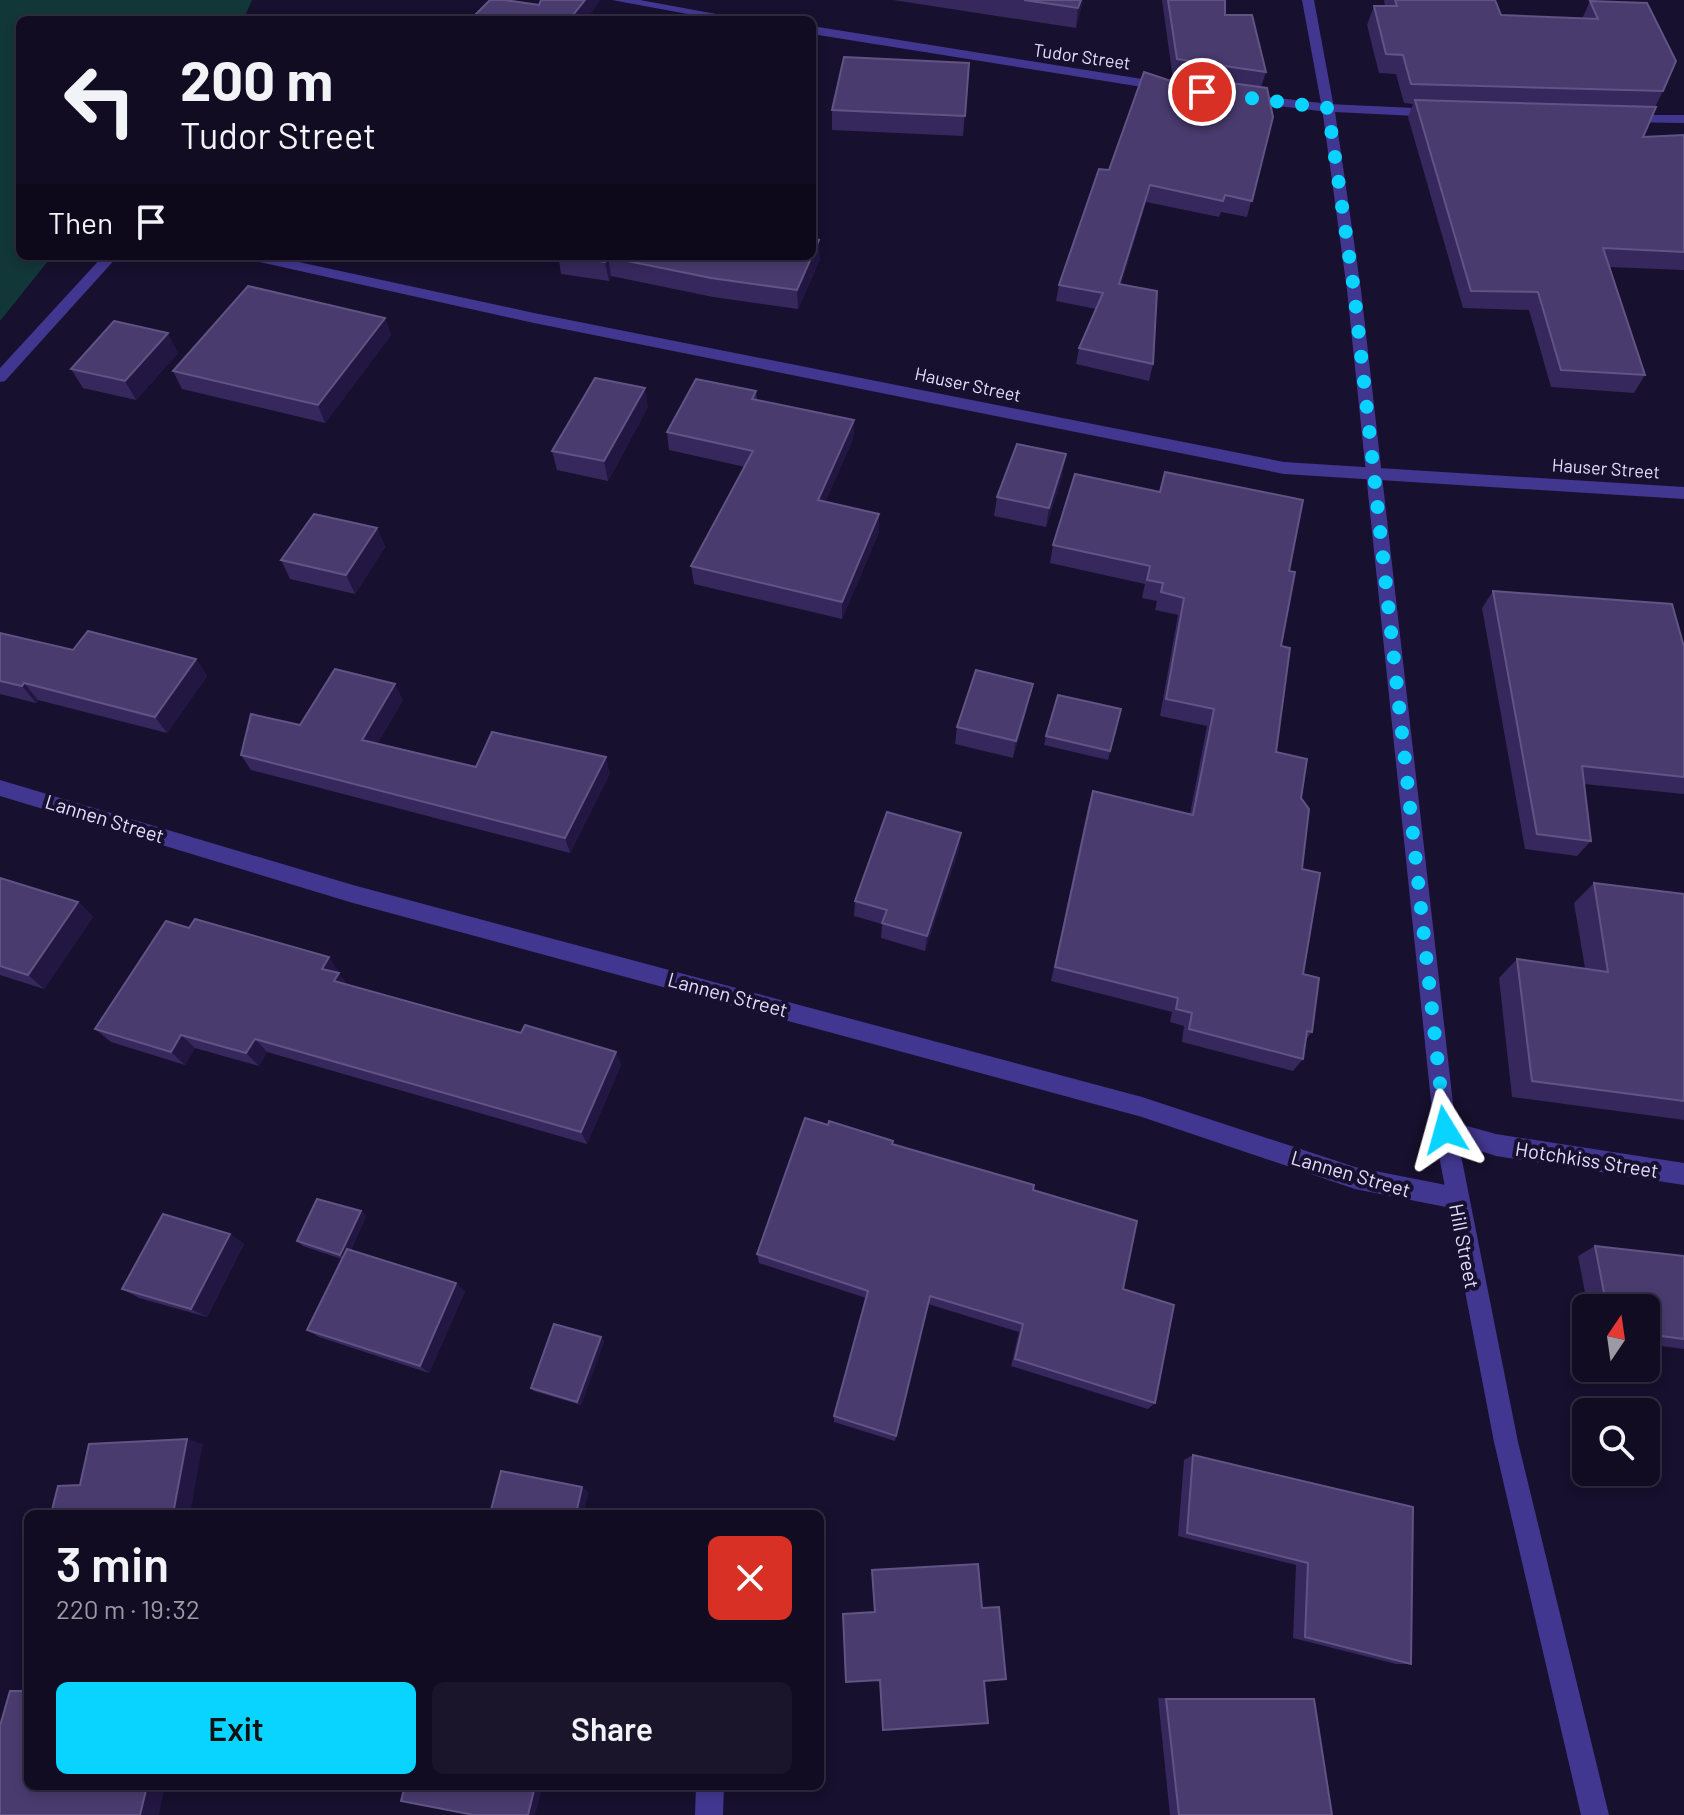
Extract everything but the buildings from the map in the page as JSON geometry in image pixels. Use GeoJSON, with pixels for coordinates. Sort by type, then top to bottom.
{"type":"FeatureCollection","features":[{"type":"Feature","properties":{"kind":"street"},"geometry":{"type":"LineString","coordinates":[[618,0],[718,16]]}},
{"type":"Feature","properties":{"kind":"street","name":"Hill Street"},"geometry":{"type":"LineString","coordinates":[[1308,0],[1328,108],[1352,275],[1445,1130],[1506,1442],[1595,1815]]}},
{"type":"Feature","properties":{"kind":"street","name":"Tudor Street"},"geometry":{"type":"LineString","coordinates":[[816,31],[1183,89]]}},
{"type":"Feature","properties":{"kind":"street"},"geometry":{"type":"LineString","coordinates":[[1228,95],[1328,108],[1456,114]]}},
{"type":"Feature","properties":{"kind":"street"},"geometry":{"type":"LineString","coordinates":[[1607,118],[1684,119]]}},
{"type":"Feature","properties":{"kind":"street"},"geometry":{"type":"LineString","coordinates":[[0,377],[107,260]]}},
{"type":"Feature","properties":{"kind":"street","name":"Hauser Street"},"geometry":{"type":"LineString","coordinates":[[269,260],[534,318],[1262,464],[1372,475],[1684,493]]}},
{"type":"Feature","properties":{"kind":"street","name":"Lannen Street"},"geometry":{"type":"LineString","coordinates":[[0,788],[353,894],[1142,1107],[1355,1178],[1456,1198]]}},
{"type":"Feature","properties":{"kind":"street","name":"Hotchkiss Street"},"geometry":{"type":"LineString","coordinates":[[1445,1130],[1496,1145],[1684,1174]]}},
{"type":"Feature","properties":{"kind":"street"},"geometry":{"type":"LineString","coordinates":[[709,1815],[710,1790]]}},
{"type":"Feature","properties":{"kind":"green space"},"geometry":{"type":"Polygon","coordinates":[[[0,0],[252,0],[245,16],[16,16],[16,260],[49,260],[0,321],[0,0]]]}},
{"type":"Feature","properties":{"kind":"route"},"geometry":{"type":"LineString","coordinates":[[1202,92],[1328,108],[1354,290],[1408,816],[1445,1130]]}}]}
